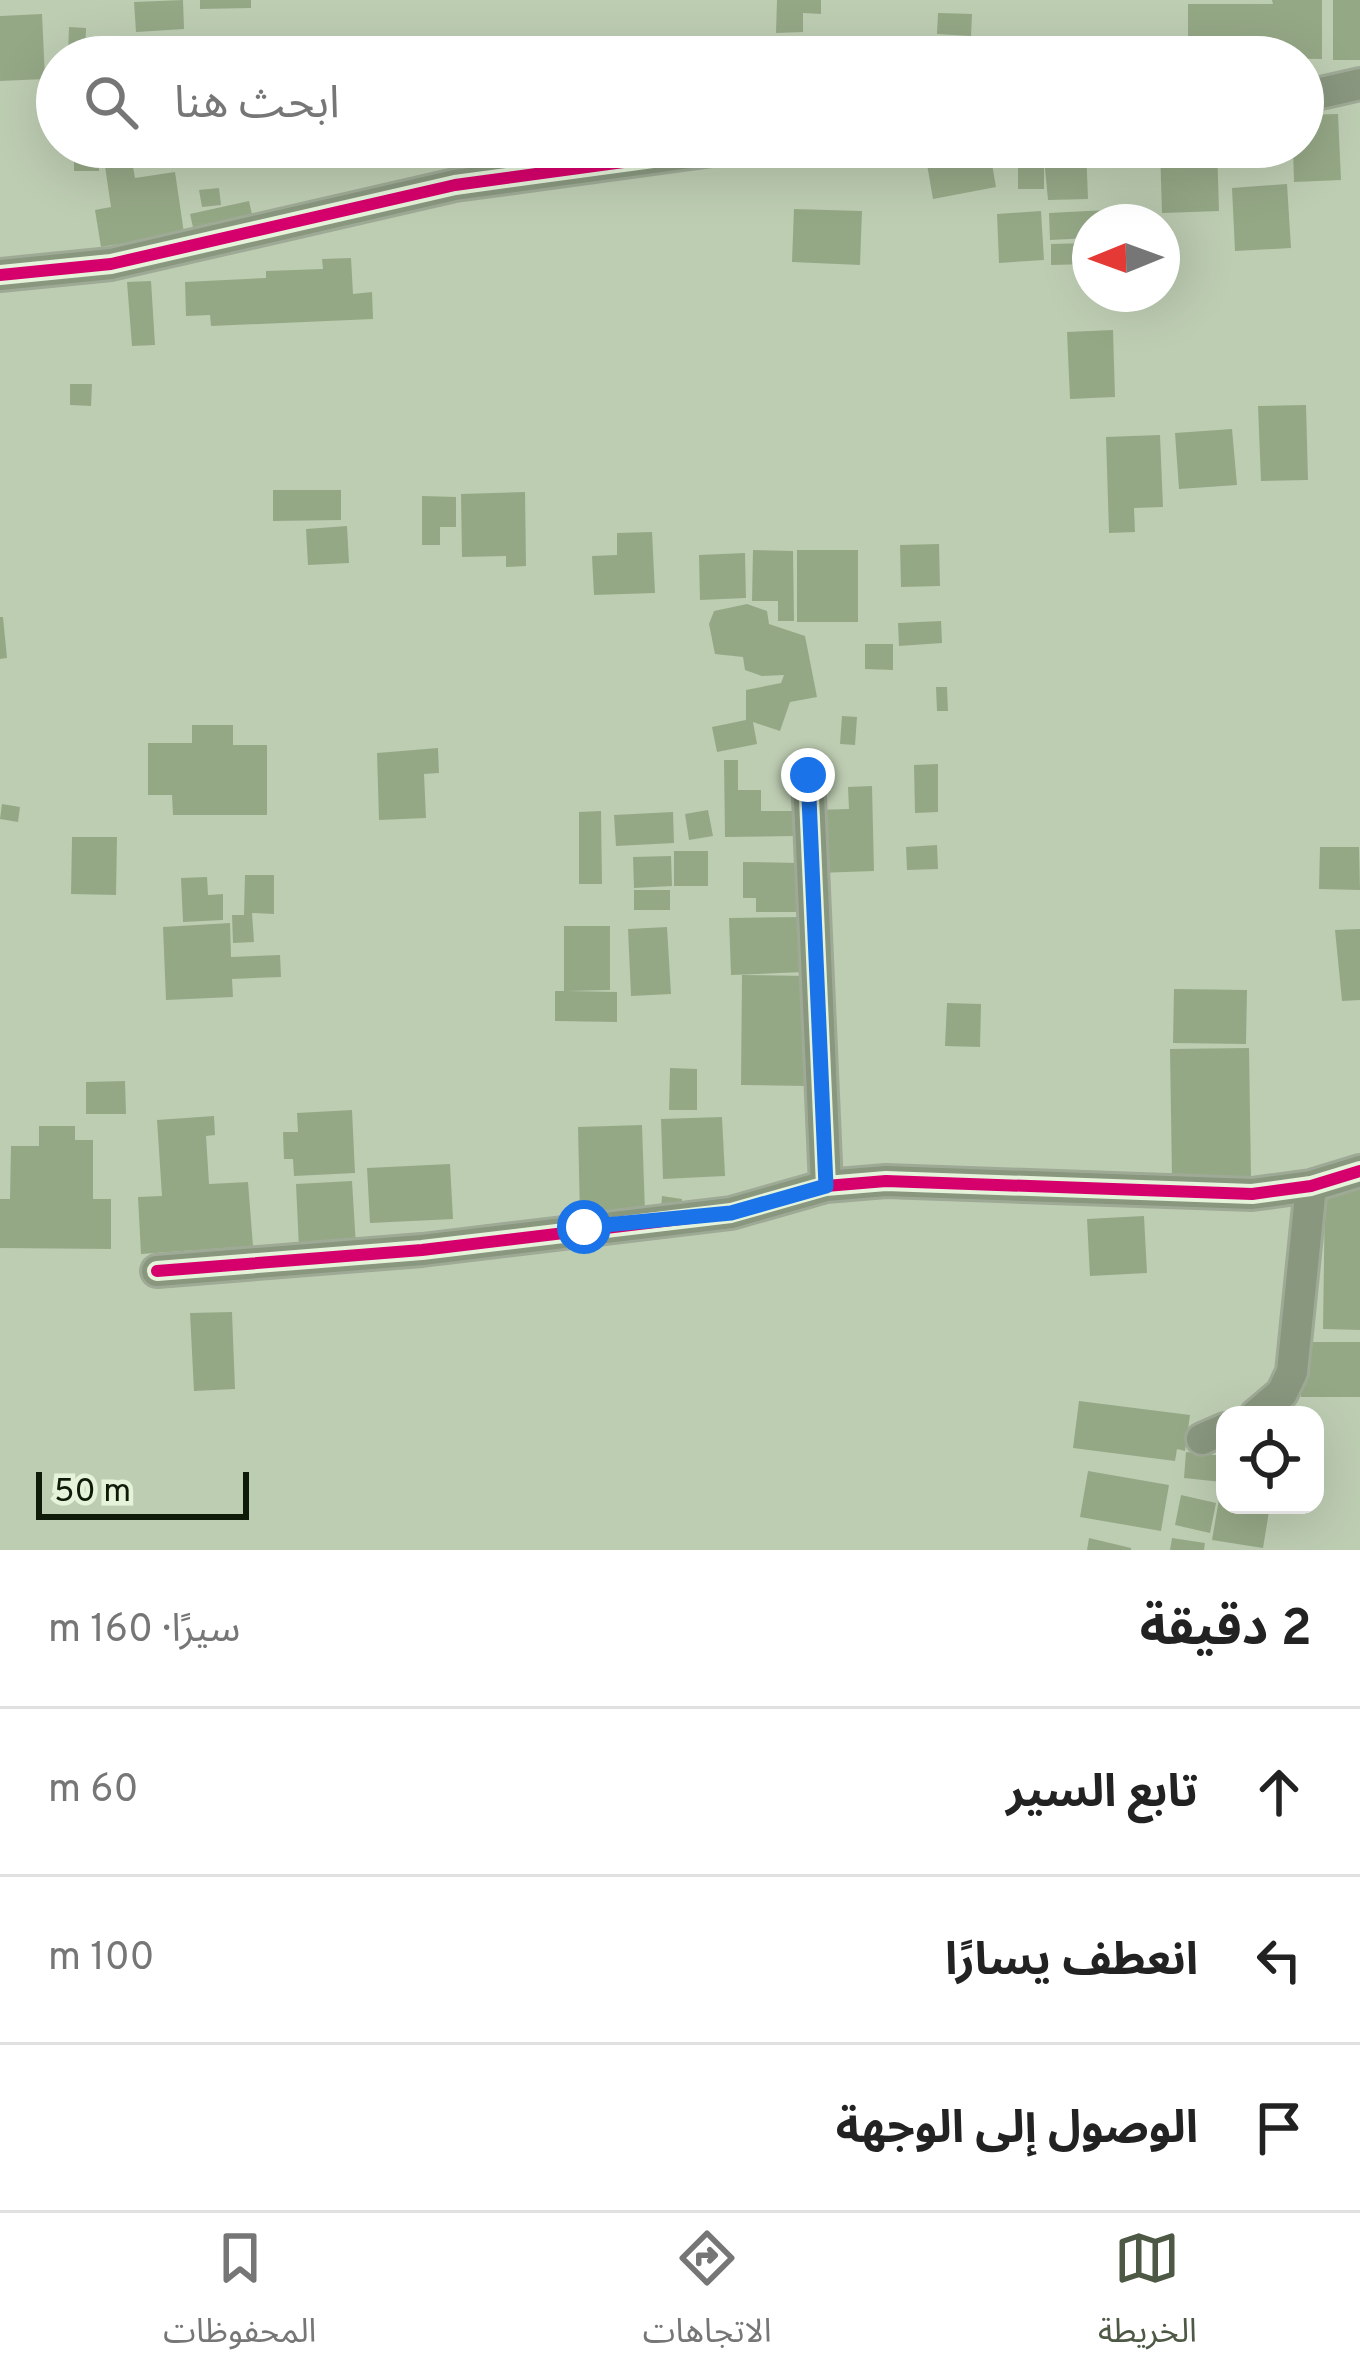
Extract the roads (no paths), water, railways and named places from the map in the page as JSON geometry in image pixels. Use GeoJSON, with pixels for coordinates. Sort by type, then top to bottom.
{"type":"FeatureCollection","features":[{"type":"Feature","properties":{"kind":"street"},"geometry":{"type":"LineString","coordinates":[[1324,92],[1360,84]]}},
{"type":"Feature","properties":{"kind":"street"},"geometry":{"type":"LineString","coordinates":[[0,275],[111,264],[455,185],[580,168]]}},
{"type":"Feature","properties":{"kind":"street"},"geometry":{"type":"LineString","coordinates":[[808,775],[826,1186]]}},
{"type":"Feature","properties":{"kind":"street"},"geometry":{"type":"LineString","coordinates":[[157,1271],[422,1250],[731,1213],[826,1186],[886,1181],[1252,1194],[1311,1186],[1360,1171]]}},
{"type":"Feature","properties":{"kind":"street"},"geometry":{"type":"LineString","coordinates":[[1267,1406],[1282,1394],[1292,1372],[1311,1186]]}}]}
